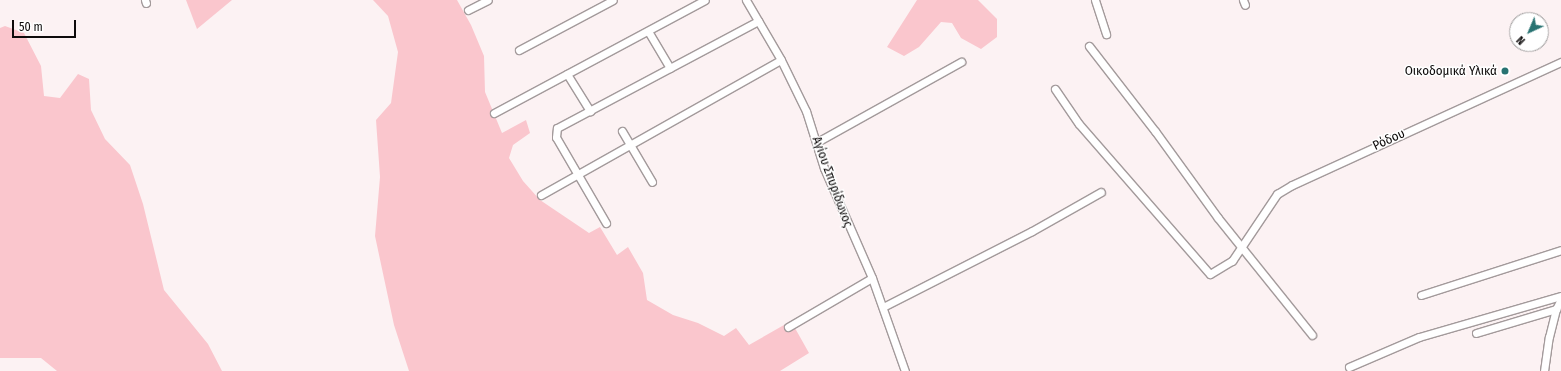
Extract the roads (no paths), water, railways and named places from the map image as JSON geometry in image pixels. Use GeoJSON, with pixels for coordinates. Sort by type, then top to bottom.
{"type":"FeatureCollection","features":[{"type":"Feature","properties":{"kind":"street"},"geometry":{"type":"LineString","coordinates":[[468,10],[488,0]]}},
{"type":"Feature","properties":{"kind":"street"},"geometry":{"type":"LineString","coordinates":[[519,50],[613,0]]}},
{"type":"Feature","properties":{"kind":"street"},"geometry":{"type":"LineString","coordinates":[[494,113],[705,0]]}},
{"type":"Feature","properties":{"kind":"street","name":"Αγίου Σπυρίδωνος"},"geometry":{"type":"LineString","coordinates":[[746,0],[781,60],[817,142],[827,175],[872,278],[905,371]]}},
{"type":"Feature","properties":{"kind":"street"},"geometry":{"type":"LineString","coordinates":[[1095,0],[1106,34]]}},
{"type":"Feature","properties":{"kind":"street"},"geometry":{"type":"LineString","coordinates":[[606,223],[555,132],[590,111],[758,21]]}},
{"type":"Feature","properties":{"kind":"street"},"geometry":{"type":"LineString","coordinates":[[648,31],[670,68]]}},
{"type":"Feature","properties":{"kind":"street"},"geometry":{"type":"LineString","coordinates":[[1089,46],[1242,248],[1312,335]]}},
{"type":"Feature","properties":{"kind":"street"},"geometry":{"type":"LineString","coordinates":[[541,195],[577,173],[781,60]]}},
{"type":"Feature","properties":{"kind":"street"},"geometry":{"type":"LineString","coordinates":[[817,142],[961,62]]}},
{"type":"Feature","properties":{"kind":"street","name":"Ρόδου"},"geometry":{"type":"LineString","coordinates":[[1055,89],[1080,124],[1181,240],[1205,271],[1210,274],[1219,271],[1242,248],[1277,194],[1292,185],[1561,62]]}},
{"type":"Feature","properties":{"kind":"street"},"geometry":{"type":"LineString","coordinates":[[567,74],[590,111]]}},
{"type":"Feature","properties":{"kind":"street"},"geometry":{"type":"LineString","coordinates":[[622,131],[652,182]]}},
{"type":"Feature","properties":{"kind":"street"},"geometry":{"type":"LineString","coordinates":[[883,307],[1032,231],[1101,192]]}},
{"type":"Feature","properties":{"kind":"street"},"geometry":{"type":"LineString","coordinates":[[1421,295],[1561,250]]}},
{"type":"Feature","properties":{"kind":"street"},"geometry":{"type":"LineString","coordinates":[[788,327],[872,278]]}},
{"type":"Feature","properties":{"kind":"street"},"geometry":{"type":"LineString","coordinates":[[1544,371],[1556,309],[1561,298]]}},
{"type":"Feature","properties":{"kind":"street"},"geometry":{"type":"LineString","coordinates":[[1349,367],[1419,337],[1561,298]]}},
{"type":"Feature","properties":{"kind":"street"},"geometry":{"type":"LineString","coordinates":[[1476,333],[1556,309]]}},
{"type":"Feature","properties":{"kind":"place","name":"Οικοδομικά Υλικά"},"geometry":{"type":"Point","coordinates":[1505,71]}}]}
